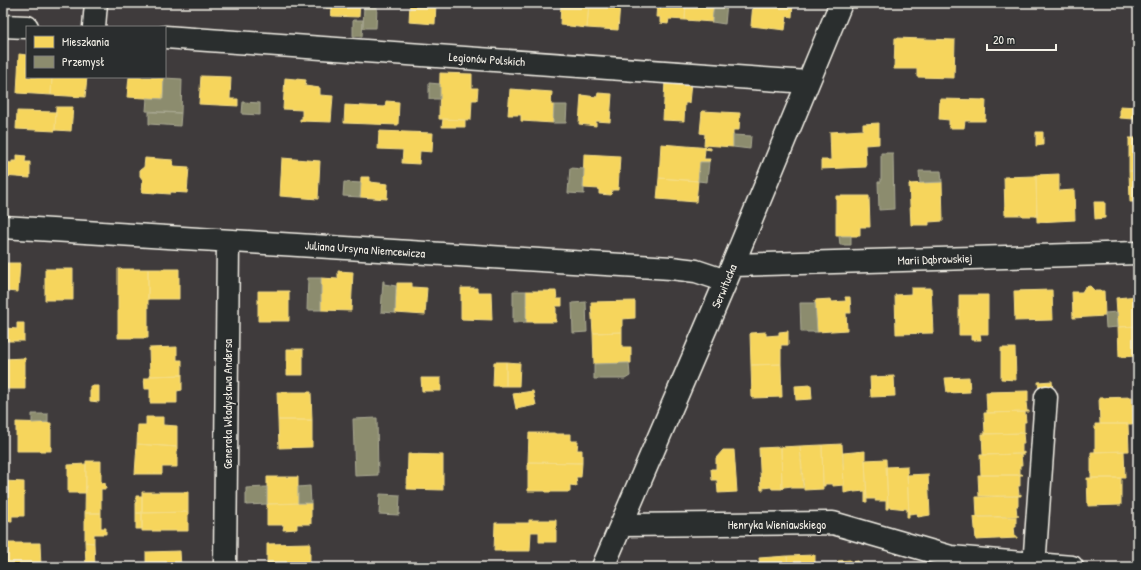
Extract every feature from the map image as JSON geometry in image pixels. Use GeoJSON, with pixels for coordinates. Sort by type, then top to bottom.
{"type":"FeatureCollection","features":[{"type":"Feature","properties":{"kind":"street"},"geometry":{"type":"LineString","coordinates":[[94,26],[96,3]]}},
{"type":"Feature","properties":{"kind":"street","name":"Serwitucka"},"geometry":{"type":"LineString","coordinates":[[603,567],[729,273],[841,3]]}},
{"type":"Feature","properties":{"kind":"street"},"geometry":{"type":"LineString","coordinates":[[3,26],[26,27]]}},
{"type":"Feature","properties":{"kind":"street","name":"Legionów Polskich"},"geometry":{"type":"LineString","coordinates":[[166,37],[808,82]]}},
{"type":"Feature","properties":{"kind":"street","name":"Juliana Ursyna Niemcewicza"},"geometry":{"type":"LineString","coordinates":[[3,227],[672,268],[729,273]]}},
{"type":"Feature","properties":{"kind":"street","name":"Generała Władysława Andersa"},"geometry":{"type":"LineString","coordinates":[[225,567],[228,240]]}},
{"type":"Feature","properties":{"kind":"street","name":"Marii Dąbrowskiej"},"geometry":{"type":"LineString","coordinates":[[729,273],[1138,254]]}},
{"type":"Feature","properties":{"kind":"street"},"geometry":{"type":"LineString","coordinates":[[1034,565],[1046,397]]}},
{"type":"Feature","properties":{"kind":"street","name":"Henryka Wieniawskiego"},"geometry":{"type":"LineString","coordinates":[[621,525],[833,524],[950,557],[1072,567]]}},
{"type":"Feature","properties":{"kind":"building: Mieszkania"},"geometry":{"type":"Polygon","coordinates":[[[277,3],[306,3],[306,8],[277,6],[277,3]]]}},
{"type":"Feature","properties":{"kind":"building: Mieszkania"},"geometry":{"type":"Polygon","coordinates":[[[326,3],[360,3],[359,17],[331,16],[332,8],[326,8],[326,3]]]}},
{"type":"Feature","properties":{"kind":"building: Mieszkania"},"geometry":{"type":"Polygon","coordinates":[[[410,3],[436,3],[435,24],[409,22],[410,3]]]}},
{"type":"Feature","properties":{"kind":"building: Mieszkania"},"geometry":{"type":"Polygon","coordinates":[[[561,3],[589,3],[587,28],[560,25],[561,3]]]}},
{"type":"Feature","properties":{"kind":"building: Mieszkania"},"geometry":{"type":"Polygon","coordinates":[[[589,3],[620,3],[618,30],[587,28],[589,3]]]}},
{"type":"Feature","properties":{"kind":"building: Mieszkania"},"geometry":{"type":"Polygon","coordinates":[[[657,3],[686,3],[685,20],[669,19],[668,24],[660,23],[660,17],[656,17],[657,3]]]}},
{"type":"Feature","properties":{"kind":"building: Mieszkania"},"geometry":{"type":"Polygon","coordinates":[[[686,3],[714,3],[712,22],[685,20],[686,3]]]}},
{"type":"Feature","properties":{"kind":"building: Mieszkania"},"geometry":{"type":"Polygon","coordinates":[[[753,3],[793,3],[792,17],[787,16],[785,30],[751,26],[753,3]]]}},
{"type":"Feature","properties":{"kind":"building: Mieszkania"},"geometry":{"type":"Polygon","coordinates":[[[895,38],[955,40],[954,78],[917,77],[917,69],[894,69],[895,38]]]}},
{"type":"Feature","properties":{"kind":"building: Mieszkania"},"geometry":{"type":"Polygon","coordinates":[[[19,54],[26,55],[26,78],[52,78],[51,95],[17,93],[19,54]]]}},
{"type":"Feature","properties":{"kind":"building: Mieszkania"},"geometry":{"type":"Polygon","coordinates":[[[440,73],[472,74],[472,88],[478,88],[477,100],[472,100],[471,120],[439,119],[440,73]]]}},
{"type":"Feature","properties":{"kind":"building: Mieszkania"},"geometry":{"type":"Polygon","coordinates":[[[201,76],[231,77],[230,99],[238,99],[238,106],[199,104],[201,76]]]}},
{"type":"Feature","properties":{"kind":"building: Mieszkania"},"geometry":{"type":"Polygon","coordinates":[[[52,78],[87,78],[85,97],[51,95],[52,78]]]}},
{"type":"Feature","properties":{"kind":"building: Mieszkania"},"geometry":{"type":"Polygon","coordinates":[[[129,78],[164,78],[163,99],[127,97],[129,78]]]}},
{"type":"Feature","properties":{"kind":"building: Mieszkania"},"geometry":{"type":"Polygon","coordinates":[[[285,78],[306,80],[305,86],[320,88],[320,95],[333,96],[331,122],[300,121],[300,119],[302,119],[302,110],[283,109],[285,78]]]}},
{"type":"Feature","properties":{"kind":"building: Mieszkania"},"geometry":{"type":"Polygon","coordinates":[[[665,80],[691,83],[689,103],[685,103],[684,121],[663,120],[665,80]]]}},
{"type":"Feature","properties":{"kind":"building: Mieszkania"},"geometry":{"type":"Polygon","coordinates":[[[510,89],[552,92],[551,105],[554,105],[553,123],[521,121],[521,115],[508,115],[510,89]]]}},
{"type":"Feature","properties":{"kind":"building: Mieszkania"},"geometry":{"type":"Polygon","coordinates":[[[598,93],[612,94],[610,122],[596,121],[596,126],[579,124],[581,95],[597,97],[598,93]]]}},
{"type":"Feature","properties":{"kind":"building: Mieszkania"},"geometry":{"type":"Polygon","coordinates":[[[940,99],[986,100],[985,121],[965,121],[964,128],[949,128],[949,120],[939,119],[940,99]]]}},
{"type":"Feature","properties":{"kind":"building: Mieszkania"},"geometry":{"type":"Polygon","coordinates":[[[386,101],[399,102],[398,125],[344,123],[345,105],[385,107],[386,101]]]}},
{"type":"Feature","properties":{"kind":"building: Mieszkania"},"geometry":{"type":"Polygon","coordinates":[[[1120,106],[1138,107],[1138,122],[1134,122],[1134,119],[1120,118],[1120,106]]]}},
{"type":"Feature","properties":{"kind":"building: Mieszkania"},"geometry":{"type":"Polygon","coordinates":[[[56,107],[73,107],[71,131],[55,130],[56,107]]]}},
{"type":"Feature","properties":{"kind":"building: Mieszkania"},"geometry":{"type":"Polygon","coordinates":[[[17,111],[56,112],[55,131],[16,129],[17,111]]]}},
{"type":"Feature","properties":{"kind":"building: Mieszkania"},"geometry":{"type":"Polygon","coordinates":[[[702,111],[740,113],[739,130],[733,130],[733,147],[704,145],[705,134],[700,133],[702,111]]]}},
{"type":"Feature","properties":{"kind":"building: Mieszkania"},"geometry":{"type":"Polygon","coordinates":[[[443,119],[465,120],[465,127],[442,127],[443,119]]]}},
{"type":"Feature","properties":{"kind":"building: Mieszkania"},"geometry":{"type":"Polygon","coordinates":[[[879,123],[879,144],[865,145],[866,167],[821,169],[821,160],[831,160],[830,132],[863,130],[863,124],[879,123]]]}},
{"type":"Feature","properties":{"kind":"building: Mieszkania"},"geometry":{"type":"Polygon","coordinates":[[[379,131],[433,133],[432,152],[420,151],[419,164],[402,163],[403,150],[378,149],[379,131]]]}},
{"type":"Feature","properties":{"kind":"building: Mieszkania"},"geometry":{"type":"Polygon","coordinates":[[[1036,132],[1043,132],[1043,145],[1036,146],[1036,132]]]}},
{"type":"Feature","properties":{"kind":"building: Mieszkania"},"geometry":{"type":"Polygon","coordinates":[[[1129,138],[1138,138],[1138,171],[1129,171],[1129,138]]]}},
{"type":"Feature","properties":{"kind":"building: Mieszkania"},"geometry":{"type":"Polygon","coordinates":[[[661,144],[711,148],[711,150],[705,149],[704,159],[710,159],[709,162],[700,162],[698,181],[659,178],[661,144]]]}},
{"type":"Feature","properties":{"kind":"building: Mieszkania"},"geometry":{"type":"Polygon","coordinates":[[[584,154],[620,156],[618,190],[612,190],[611,195],[599,194],[599,189],[583,188],[584,154]]]}},
{"type":"Feature","properties":{"kind":"building: Mieszkania"},"geometry":{"type":"Polygon","coordinates":[[[17,155],[26,156],[25,162],[30,162],[30,178],[3,176],[3,162],[12,163],[12,161],[17,161],[17,155]]]}},
{"type":"Feature","properties":{"kind":"building: Mieszkania"},"geometry":{"type":"Polygon","coordinates":[[[145,158],[173,160],[173,166],[189,167],[187,193],[171,192],[170,194],[142,192],[143,180],[140,176],[140,170],[144,167],[145,158]]]}},
{"type":"Feature","properties":{"kind":"building: Mieszkania"},"geometry":{"type":"Polygon","coordinates":[[[282,158],[320,161],[318,199],[280,196],[282,158]]]}},
{"type":"Feature","properties":{"kind":"building: Mieszkania"},"geometry":{"type":"Polygon","coordinates":[[[1129,171],[1138,171],[1138,202],[1130,202],[1129,171]]]}},
{"type":"Feature","properties":{"kind":"building: Mieszkania"},"geometry":{"type":"Polygon","coordinates":[[[1059,174],[1059,191],[1074,190],[1075,220],[1037,222],[1036,175],[1059,174]]]}},
{"type":"Feature","properties":{"kind":"building: Mieszkania"},"geometry":{"type":"Polygon","coordinates":[[[1035,175],[1037,217],[1005,215],[1004,177],[1035,175]]]}},
{"type":"Feature","properties":{"kind":"building: Mieszkania"},"geometry":{"type":"Polygon","coordinates":[[[361,177],[370,177],[370,182],[388,184],[387,199],[360,197],[361,177]]]}},
{"type":"Feature","properties":{"kind":"building: Mieszkania"},"geometry":{"type":"Polygon","coordinates":[[[659,178],[698,181],[696,202],[657,199],[659,178]]]}},
{"type":"Feature","properties":{"kind":"building: Mieszkania"},"geometry":{"type":"Polygon","coordinates":[[[942,182],[943,221],[929,222],[929,225],[911,225],[909,184],[942,182]]]}},
{"type":"Feature","properties":{"kind":"building: Mieszkania"},"geometry":{"type":"Polygon","coordinates":[[[836,196],[869,196],[870,227],[860,227],[860,236],[836,236],[836,196]]]}},
{"type":"Feature","properties":{"kind":"building: Mieszkania"},"geometry":{"type":"Polygon","coordinates":[[[1094,202],[1105,202],[1105,218],[1095,219],[1094,202]]]}},
{"type":"Feature","properties":{"kind":"building: Mieszkania"},"geometry":{"type":"Polygon","coordinates":[[[5,263],[20,263],[18,292],[4,291],[3,301],[3,269],[5,269],[5,263]]]}},
{"type":"Feature","properties":{"kind":"building: Mieszkania"},"geometry":{"type":"Polygon","coordinates":[[[45,269],[73,269],[73,300],[45,300],[45,269]]]}},
{"type":"Feature","properties":{"kind":"building: Mieszkania"},"geometry":{"type":"Polygon","coordinates":[[[118,269],[148,269],[148,338],[118,338],[118,269]]]}},
{"type":"Feature","properties":{"kind":"building: Mieszkania"},"geometry":{"type":"Polygon","coordinates":[[[148,269],[179,269],[179,299],[148,299],[148,269]]]}},
{"type":"Feature","properties":{"kind":"building: Mieszkania"},"geometry":{"type":"Polygon","coordinates":[[[338,271],[353,272],[351,311],[321,310],[321,278],[338,279],[338,271]]]}},
{"type":"Feature","properties":{"kind":"building: Mieszkania"},"geometry":{"type":"Polygon","coordinates":[[[397,283],[412,283],[412,287],[427,288],[425,315],[395,313],[397,283]]]}},
{"type":"Feature","properties":{"kind":"building: Mieszkania"},"geometry":{"type":"Polygon","coordinates":[[[1090,286],[1095,291],[1104,291],[1105,316],[1073,318],[1072,292],[1082,292],[1085,287],[1090,286]]]}},
{"type":"Feature","properties":{"kind":"building: Mieszkania"},"geometry":{"type":"Polygon","coordinates":[[[461,288],[477,288],[477,292],[491,292],[492,320],[461,319],[461,288]]]}},
{"type":"Feature","properties":{"kind":"building: Mieszkania"},"geometry":{"type":"Polygon","coordinates":[[[911,288],[931,288],[933,333],[896,334],[895,295],[911,294],[911,288]]]}},
{"type":"Feature","properties":{"kind":"building: Mieszkania"},"geometry":{"type":"Polygon","coordinates":[[[1052,290],[1053,320],[1015,321],[1014,291],[1052,290]]]}},
{"type":"Feature","properties":{"kind":"building: Mieszkania"},"geometry":{"type":"Polygon","coordinates":[[[258,291],[289,291],[289,321],[258,321],[258,291]]]}},
{"type":"Feature","properties":{"kind":"building: Mieszkania"},"geometry":{"type":"Polygon","coordinates":[[[526,291],[556,291],[557,299],[562,299],[562,306],[556,306],[556,322],[526,322],[526,291]]]}},
{"type":"Feature","properties":{"kind":"building: Mieszkania"},"geometry":{"type":"Polygon","coordinates":[[[959,295],[988,295],[988,334],[980,334],[981,340],[971,340],[971,335],[959,335],[959,295]]]}},
{"type":"Feature","properties":{"kind":"building: Mieszkania"},"geometry":{"type":"Polygon","coordinates":[[[1138,296],[1138,326],[1118,327],[1116,298],[1138,296]]]}},
{"type":"Feature","properties":{"kind":"building: Mieszkania"},"geometry":{"type":"Polygon","coordinates":[[[845,297],[850,297],[851,313],[846,313],[847,330],[817,332],[815,300],[831,299],[832,302],[846,301],[845,297]]]}},
{"type":"Feature","properties":{"kind":"building: Mieszkania"},"geometry":{"type":"Polygon","coordinates":[[[635,301],[635,318],[622,319],[622,332],[593,333],[591,302],[635,301]]]}},
{"type":"Feature","properties":{"kind":"building: Mieszkania"},"geometry":{"type":"Polygon","coordinates":[[[17,323],[24,323],[24,341],[4,341],[5,328],[17,329],[17,323]]]}},
{"type":"Feature","properties":{"kind":"building: Mieszkania"},"geometry":{"type":"Polygon","coordinates":[[[1138,326],[1138,356],[1119,357],[1118,327],[1138,326]]]}},
{"type":"Feature","properties":{"kind":"building: Mieszkania"},"geometry":{"type":"Polygon","coordinates":[[[788,331],[788,345],[781,345],[781,364],[751,365],[750,333],[766,332],[766,336],[779,335],[779,332],[788,331]]]}},
{"type":"Feature","properties":{"kind":"building: Mieszkania"},"geometry":{"type":"Polygon","coordinates":[[[622,332],[622,347],[631,347],[631,363],[594,364],[593,333],[622,332]]]}},
{"type":"Feature","properties":{"kind":"building: Mieszkania"},"geometry":{"type":"Polygon","coordinates":[[[177,347],[177,360],[182,360],[182,375],[150,376],[149,348],[177,347]]]}},
{"type":"Feature","properties":{"kind":"building: Mieszkania"},"geometry":{"type":"Polygon","coordinates":[[[1001,348],[1015,348],[1016,380],[1001,379],[1001,348]]]}},
{"type":"Feature","properties":{"kind":"building: Mieszkania"},"geometry":{"type":"Polygon","coordinates":[[[287,349],[303,349],[303,375],[287,375],[287,349]]]}},
{"type":"Feature","properties":{"kind":"building: Mieszkania"},"geometry":{"type":"Polygon","coordinates":[[[25,358],[25,389],[3,389],[3,359],[25,358]]]}},
{"type":"Feature","properties":{"kind":"building: Mieszkania"},"geometry":{"type":"Polygon","coordinates":[[[494,362],[506,362],[506,386],[493,386],[494,362]]]}},
{"type":"Feature","properties":{"kind":"building: Mieszkania"},"geometry":{"type":"Polygon","coordinates":[[[506,362],[520,363],[519,386],[506,386],[506,362]]]}},
{"type":"Feature","properties":{"kind":"building: Mieszkania"},"geometry":{"type":"Polygon","coordinates":[[[781,364],[782,397],[752,398],[751,365],[781,364]]]}},
{"type":"Feature","properties":{"kind":"building: Mieszkania"},"geometry":{"type":"Polygon","coordinates":[[[182,375],[182,390],[177,391],[177,403],[150,403],[150,389],[145,389],[144,378],[149,378],[150,376],[182,375]]]}},
{"type":"Feature","properties":{"kind":"building: Mieszkania"},"geometry":{"type":"Polygon","coordinates":[[[894,376],[895,396],[871,397],[870,377],[894,376]]]}},
{"type":"Feature","properties":{"kind":"building: Mieszkania"},"geometry":{"type":"Polygon","coordinates":[[[969,377],[970,392],[947,393],[945,378],[969,377]]]}},
{"type":"Feature","properties":{"kind":"building: Mieszkania"},"geometry":{"type":"Polygon","coordinates":[[[421,378],[441,378],[441,391],[422,391],[421,378]]]}},
{"type":"Feature","properties":{"kind":"building: Mieszkania"},"geometry":{"type":"Polygon","coordinates":[[[1052,381],[1053,391],[1039,391],[1038,382],[1052,381]]]}},
{"type":"Feature","properties":{"kind":"building: Mieszkania"},"geometry":{"type":"Polygon","coordinates":[[[811,385],[812,399],[796,400],[795,386],[811,385]]]}},
{"type":"Feature","properties":{"kind":"building: Mieszkania"},"geometry":{"type":"Polygon","coordinates":[[[90,386],[99,386],[99,402],[90,401],[90,386]]]}},
{"type":"Feature","properties":{"kind":"building: Mieszkania"},"geometry":{"type":"Polygon","coordinates":[[[533,391],[536,405],[516,409],[513,394],[533,391]]]}},
{"type":"Feature","properties":{"kind":"building: Mieszkania"},"geometry":{"type":"Polygon","coordinates":[[[1028,391],[1028,402],[1026,402],[1027,411],[1029,412],[987,413],[986,392],[1028,391]]]}},
{"type":"Feature","properties":{"kind":"building: Mieszkania"},"geometry":{"type":"Polygon","coordinates":[[[277,392],[311,392],[312,420],[278,420],[277,392]]]}},
{"type":"Feature","properties":{"kind":"building: Mieszkania"},"geometry":{"type":"Polygon","coordinates":[[[1132,397],[1133,424],[1100,424],[1099,398],[1132,397]]]}},
{"type":"Feature","properties":{"kind":"building: Mieszkania"},"geometry":{"type":"Polygon","coordinates":[[[1025,412],[1026,422],[1024,422],[1024,432],[1026,433],[985,434],[984,413],[1025,412]]]}},
{"type":"Feature","properties":{"kind":"building: Mieszkania"},"geometry":{"type":"Polygon","coordinates":[[[146,417],[163,417],[163,425],[177,426],[177,447],[137,444],[138,425],[146,425],[146,417]]]}},
{"type":"Feature","properties":{"kind":"building: Mieszkania"},"geometry":{"type":"Polygon","coordinates":[[[278,420],[312,420],[312,447],[279,448],[278,420]]]}},
{"type":"Feature","properties":{"kind":"building: Mieszkania"},"geometry":{"type":"Polygon","coordinates":[[[16,422],[51,423],[51,451],[16,451],[16,422]]]}},
{"type":"Feature","properties":{"kind":"building: Mieszkania"},"geometry":{"type":"Polygon","coordinates":[[[1095,424],[1128,424],[1129,451],[1095,452],[1095,424]]]}},
{"type":"Feature","properties":{"kind":"building: Mieszkania"},"geometry":{"type":"Polygon","coordinates":[[[529,433],[571,434],[571,441],[578,441],[577,450],[582,450],[582,463],[528,462],[529,433]]]}},
{"type":"Feature","properties":{"kind":"building: Mieszkania"},"geometry":{"type":"Polygon","coordinates":[[[1023,433],[1024,444],[1022,444],[1022,453],[1024,452],[1024,454],[983,455],[982,434],[1023,433]]]}},
{"type":"Feature","properties":{"kind":"building: Mieszkania"},"geometry":{"type":"Polygon","coordinates":[[[137,444],[177,447],[177,467],[162,467],[162,474],[135,474],[137,444]]]}},
{"type":"Feature","properties":{"kind":"building: Mieszkania"},"geometry":{"type":"Polygon","coordinates":[[[842,444],[844,485],[833,486],[833,484],[825,484],[825,486],[823,486],[822,445],[842,444]]]}},
{"type":"Feature","properties":{"kind":"building: Mieszkania"},"geometry":{"type":"Polygon","coordinates":[[[822,445],[823,489],[804,490],[800,446],[822,445]]]}},
{"type":"Feature","properties":{"kind":"building: Mieszkania"},"geometry":{"type":"Polygon","coordinates":[[[800,446],[803,488],[792,488],[792,486],[784,487],[782,489],[781,447],[800,446]]]}},
{"type":"Feature","properties":{"kind":"building: Mieszkania"},"geometry":{"type":"Polygon","coordinates":[[[781,447],[782,489],[772,489],[771,487],[763,488],[763,490],[761,490],[759,448],[781,447]]]}},
{"type":"Feature","properties":{"kind":"building: Mieszkania"},"geometry":{"type":"Polygon","coordinates":[[[723,450],[734,450],[737,492],[718,493],[717,480],[712,480],[711,469],[716,469],[716,458],[723,450]]]}},
{"type":"Feature","properties":{"kind":"building: Mieszkania"},"geometry":{"type":"Polygon","coordinates":[[[865,451],[867,502],[865,502],[865,491],[844,493],[843,453],[865,451]]]}},
{"type":"Feature","properties":{"kind":"building: Mieszkania"},"geometry":{"type":"Polygon","coordinates":[[[1124,451],[1125,478],[1091,478],[1091,452],[1124,451]]]}},
{"type":"Feature","properties":{"kind":"building: Mieszkania"},"geometry":{"type":"Polygon","coordinates":[[[408,454],[443,455],[443,490],[407,489],[408,454]]]}},
{"type":"Feature","properties":{"kind":"building: Mieszkania"},"geometry":{"type":"Polygon","coordinates":[[[1021,454],[1022,465],[1020,465],[1020,474],[1023,475],[981,475],[980,455],[1021,454]]]}},
{"type":"Feature","properties":{"kind":"building: Mieszkania"},"geometry":{"type":"Polygon","coordinates":[[[886,459],[888,509],[886,509],[886,501],[867,499],[865,460],[886,459]]]}},
{"type":"Feature","properties":{"kind":"building: Mieszkania"},"geometry":{"type":"Polygon","coordinates":[[[86,461],[101,461],[101,483],[105,483],[106,489],[101,489],[101,513],[85,513],[86,461]]]}},
{"type":"Feature","properties":{"kind":"building: Mieszkania"},"geometry":{"type":"Polygon","coordinates":[[[528,462],[582,463],[581,477],[576,477],[577,486],[570,485],[570,492],[528,491],[528,462]]]}},
{"type":"Feature","properties":{"kind":"building: Mieszkania"},"geometry":{"type":"Polygon","coordinates":[[[86,464],[86,493],[68,493],[68,465],[86,464]]]}},
{"type":"Feature","properties":{"kind":"building: Mieszkania"},"geometry":{"type":"Polygon","coordinates":[[[907,466],[909,517],[907,517],[907,509],[888,507],[886,467],[907,466]]]}},
{"type":"Feature","properties":{"kind":"building: Mieszkania"},"geometry":{"type":"Polygon","coordinates":[[[928,474],[930,515],[918,517],[917,513],[909,514],[907,475],[928,474]]]}},
{"type":"Feature","properties":{"kind":"building: Mieszkania"},"geometry":{"type":"Polygon","coordinates":[[[978,475],[1020,475],[1020,486],[1018,486],[1019,495],[1021,494],[1021,496],[979,496],[978,475]]]}},
{"type":"Feature","properties":{"kind":"building: Mieszkania"},"geometry":{"type":"Polygon","coordinates":[[[267,477],[298,477],[298,503],[267,504],[267,477]]]}},
{"type":"Feature","properties":{"kind":"building: Mieszkania"},"geometry":{"type":"Polygon","coordinates":[[[1087,478],[1121,478],[1121,505],[1088,506],[1087,478]]]}},
{"type":"Feature","properties":{"kind":"building: Mieszkania"},"geometry":{"type":"Polygon","coordinates":[[[3,481],[24,482],[24,516],[12,516],[12,521],[3,521],[3,481]]]}},
{"type":"Feature","properties":{"kind":"building: Mieszkania"},"geometry":{"type":"Polygon","coordinates":[[[142,492],[188,492],[188,512],[142,513],[142,492]]]}},
{"type":"Feature","properties":{"kind":"building: Mieszkania"},"geometry":{"type":"Polygon","coordinates":[[[136,496],[142,496],[142,513],[136,513],[136,496]]]}},
{"type":"Feature","properties":{"kind":"building: Mieszkania"},"geometry":{"type":"Polygon","coordinates":[[[1018,496],[1018,506],[1016,506],[1017,516],[1019,516],[977,517],[976,497],[1018,496]]]}},
{"type":"Feature","properties":{"kind":"building: Mieszkania"},"geometry":{"type":"Polygon","coordinates":[[[311,503],[311,524],[297,524],[297,529],[283,530],[284,525],[267,525],[267,504],[311,503]]]}},
{"type":"Feature","properties":{"kind":"building: Mieszkania"},"geometry":{"type":"Polygon","coordinates":[[[188,512],[188,531],[142,531],[142,513],[188,512]]]}},
{"type":"Feature","properties":{"kind":"building: Mieszkania"},"geometry":{"type":"Polygon","coordinates":[[[85,513],[101,513],[101,528],[106,528],[106,534],[94,534],[94,543],[85,542],[85,513]]]}},
{"type":"Feature","properties":{"kind":"building: Mieszkania"},"geometry":{"type":"Polygon","coordinates":[[[136,513],[142,513],[142,529],[136,529],[136,513]]]}},
{"type":"Feature","properties":{"kind":"building: Mieszkania"},"geometry":{"type":"Polygon","coordinates":[[[974,517],[1016,517],[1016,527],[1014,527],[1015,536],[1017,536],[1017,538],[976,540],[974,517]]]}},
{"type":"Feature","properties":{"kind":"building: Mieszkania"},"geometry":{"type":"Polygon","coordinates":[[[529,520],[556,520],[556,542],[539,542],[539,532],[531,532],[530,551],[494,551],[495,523],[529,523],[529,520]]]}},
{"type":"Feature","properties":{"kind":"building: Mieszkania"},"geometry":{"type":"Polygon","coordinates":[[[85,542],[94,543],[95,567],[86,567],[85,542]]]}},
{"type":"Feature","properties":{"kind":"building: Mieszkania"},"geometry":{"type":"Polygon","coordinates":[[[4,543],[40,543],[41,567],[5,567],[4,543]]]}},
{"type":"Feature","properties":{"kind":"building: Mieszkania"},"geometry":{"type":"Polygon","coordinates":[[[310,543],[310,564],[267,565],[267,544],[310,543]]]}},
{"type":"Feature","properties":{"kind":"building: Mieszkania"},"geometry":{"type":"Polygon","coordinates":[[[180,551],[181,567],[146,567],[146,552],[180,551]]]}},
{"type":"Feature","properties":{"kind":"building: Mieszkania"},"geometry":{"type":"Polygon","coordinates":[[[815,555],[815,567],[788,567],[787,556],[815,555]]]}},
{"type":"Feature","properties":{"kind":"building: Mieszkania"},"geometry":{"type":"Polygon","coordinates":[[[787,556],[788,567],[760,567],[759,558],[787,556]]]}},
{"type":"Feature","properties":{"kind":"building: Mieszkania"},"geometry":{"type":"Polygon","coordinates":[[[850,560],[850,562],[858,561],[859,567],[838,567],[838,561],[850,560]]]}},
{"type":"Feature","properties":{"kind":"building: Mieszkania"},"geometry":{"type":"Polygon","coordinates":[[[310,564],[310,567],[267,567],[267,565],[310,564]]]}},
{"type":"Feature","properties":{"kind":"building: Przemysł"},"geometry":{"type":"Polygon","coordinates":[[[714,3],[727,3],[725,24],[712,22],[714,3]]]}},
{"type":"Feature","properties":{"kind":"building: Przemysł"},"geometry":{"type":"Polygon","coordinates":[[[364,6],[377,7],[376,28],[363,28],[364,6]]]}},
{"type":"Feature","properties":{"kind":"building: Przemysł"},"geometry":{"type":"Polygon","coordinates":[[[353,20],[363,20],[362,37],[353,36],[353,20]]]}},
{"type":"Feature","properties":{"kind":"building: Przemysł"},"geometry":{"type":"Polygon","coordinates":[[[164,78],[182,79],[181,113],[146,111],[147,98],[163,99],[164,78]]]}},
{"type":"Feature","properties":{"kind":"building: Przemysł"},"geometry":{"type":"Polygon","coordinates":[[[429,83],[440,84],[440,99],[429,99],[429,83]]]}},
{"type":"Feature","properties":{"kind":"building: Przemysł"},"geometry":{"type":"Polygon","coordinates":[[[243,102],[260,103],[260,115],[242,114],[243,102]]]}},
{"type":"Feature","properties":{"kind":"building: Przemysł"},"geometry":{"type":"Polygon","coordinates":[[[554,105],[567,105],[566,123],[553,123],[554,105]]]}},
{"type":"Feature","properties":{"kind":"building: Przemysł"},"geometry":{"type":"Polygon","coordinates":[[[149,112],[181,113],[180,126],[149,124],[149,112]]]}},
{"type":"Feature","properties":{"kind":"building: Przemysł"},"geometry":{"type":"Polygon","coordinates":[[[733,135],[751,136],[750,149],[733,147],[733,135]]]}},
{"type":"Feature","properties":{"kind":"building: Przemysł"},"geometry":{"type":"Polygon","coordinates":[[[881,153],[893,153],[894,209],[879,210],[878,182],[881,182],[881,153]]]}},
{"type":"Feature","properties":{"kind":"building: Przemysł"},"geometry":{"type":"Polygon","coordinates":[[[700,162],[709,162],[707,182],[698,181],[700,162]]]}},
{"type":"Feature","properties":{"kind":"building: Przemysł"},"geometry":{"type":"Polygon","coordinates":[[[570,168],[584,169],[584,194],[568,193],[570,168]]]}},
{"type":"Feature","properties":{"kind":"building: Przemysł"},"geometry":{"type":"Polygon","coordinates":[[[919,171],[941,171],[942,182],[920,183],[919,171]]]}},
{"type":"Feature","properties":{"kind":"building: Przemysł"},"geometry":{"type":"Polygon","coordinates":[[[344,182],[361,183],[360,197],[343,196],[344,182]]]}},
{"type":"Feature","properties":{"kind":"building: Przemysł"},"geometry":{"type":"Polygon","coordinates":[[[839,236],[851,236],[851,245],[840,245],[839,236]]]}},
{"type":"Feature","properties":{"kind":"building: Przemysł"},"geometry":{"type":"Polygon","coordinates":[[[308,278],[321,278],[321,310],[307,310],[308,278]]]}},
{"type":"Feature","properties":{"kind":"building: Przemysł"},"geometry":{"type":"Polygon","coordinates":[[[383,281],[384,284],[396,286],[395,313],[381,312],[383,281]]]}},
{"type":"Feature","properties":{"kind":"building: Przemysł"},"geometry":{"type":"Polygon","coordinates":[[[513,291],[526,291],[526,322],[513,323],[513,291]]]}},
{"type":"Feature","properties":{"kind":"building: Przemysł"},"geometry":{"type":"Polygon","coordinates":[[[586,302],[587,332],[573,333],[572,303],[586,302]]]}},
{"type":"Feature","properties":{"kind":"building: Przemysł"},"geometry":{"type":"Polygon","coordinates":[[[800,303],[815,303],[817,332],[801,332],[800,303]]]}},
{"type":"Feature","properties":{"kind":"building: Przemysł"},"geometry":{"type":"Polygon","coordinates":[[[1117,312],[1118,327],[1106,328],[1105,313],[1117,312]]]}},
{"type":"Feature","properties":{"kind":"building: Przemysł"},"geometry":{"type":"Polygon","coordinates":[[[629,363],[630,376],[625,379],[594,379],[594,364],[629,363]]]}},
{"type":"Feature","properties":{"kind":"building: Przemysł"},"geometry":{"type":"Polygon","coordinates":[[[32,414],[48,414],[48,422],[32,423],[32,414]]]}},
{"type":"Feature","properties":{"kind":"building: Przemysł"},"geometry":{"type":"Polygon","coordinates":[[[377,418],[378,475],[355,476],[353,419],[377,418]]]}},
{"type":"Feature","properties":{"kind":"building: Przemysł"},"geometry":{"type":"Polygon","coordinates":[[[310,486],[311,503],[298,503],[298,487],[310,486]]]}},
{"type":"Feature","properties":{"kind":"building: Przemysł"},"geometry":{"type":"Polygon","coordinates":[[[267,487],[267,504],[246,505],[246,488],[267,487]]]}},
{"type":"Feature","properties":{"kind":"building: Przemysł"},"geometry":{"type":"Polygon","coordinates":[[[380,494],[400,495],[399,515],[379,514],[380,494]]]}}]}
